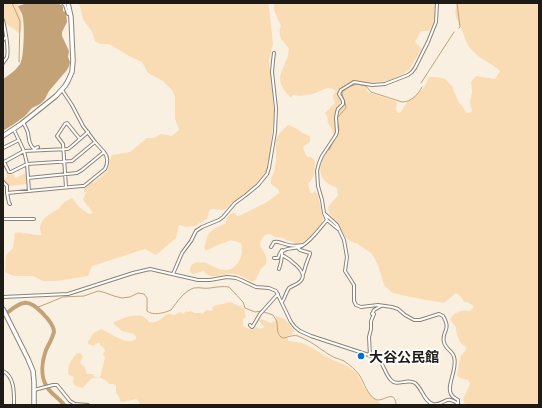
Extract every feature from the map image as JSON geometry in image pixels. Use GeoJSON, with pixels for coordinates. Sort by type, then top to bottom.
{"type":"FeatureCollection","features":[{"type":"Feature","properties":{"kind":"main road"},"geometry":{"type":"LineString","coordinates":[[3,136],[14,130],[62,90],[68,81],[73,67],[71,17],[68,3]]}},
{"type":"Feature","properties":{"kind":"main road"},"geometry":{"type":"LineString","coordinates":[[4,311],[31,366],[34,377],[34,405]]}},
{"type":"Feature","properties":{"kind":"street"},"geometry":{"type":"LineString","coordinates":[[63,3],[68,14]]}},
{"type":"Feature","properties":{"kind":"street"},"geometry":{"type":"LineString","coordinates":[[340,230],[327,220],[324,213],[318,186],[317,171],[322,156],[337,132],[337,112],[343,104],[339,94],[340,91],[347,85],[354,82],[372,85],[386,84],[412,72],[428,42],[436,22],[436,3]]}},
{"type":"Feature","properties":{"kind":"street"},"geometry":{"type":"LineString","coordinates":[[3,20],[7,56],[3,62]]}},
{"type":"Feature","properties":{"kind":"street"},"geometry":{"type":"LineString","coordinates":[[3,40],[6,37]]}},
{"type":"Feature","properties":{"kind":"street"},"geometry":{"type":"LineString","coordinates":[[173,274],[182,253],[196,231],[225,216],[235,203],[262,182],[267,174],[275,132],[276,108],[272,72],[274,53]]}},
{"type":"Feature","properties":{"kind":"street"},"geometry":{"type":"LineString","coordinates":[[7,192],[84,186],[105,169],[107,158],[104,152],[78,119],[72,105],[62,90]]}},
{"type":"Feature","properties":{"kind":"street"},"geometry":{"type":"LineString","coordinates":[[23,122],[28,132],[30,145],[34,149],[38,147]]}},
{"type":"Feature","properties":{"kind":"street"},"geometry":{"type":"LineString","coordinates":[[66,187],[63,144],[57,136],[67,123],[80,139]]}},
{"type":"Feature","properties":{"kind":"street"},"geometry":{"type":"LineString","coordinates":[[14,130],[24,151],[27,164],[29,191]]}},
{"type":"Feature","properties":{"kind":"street"},"geometry":{"type":"LineString","coordinates":[[88,132],[70,147],[63,149],[24,151],[4,161],[9,172],[11,172],[27,164],[74,160],[95,142]]}},
{"type":"Feature","properties":{"kind":"street"},"geometry":{"type":"LineString","coordinates":[[3,148],[19,140]]}},
{"type":"Feature","properties":{"kind":"street"},"geometry":{"type":"LineString","coordinates":[[28,178],[65,175],[80,172],[104,152]]}},
{"type":"Feature","properties":{"kind":"street"},"geometry":{"type":"LineString","coordinates":[[3,182],[7,186],[8,203],[10,204]]}},
{"type":"Feature","properties":{"kind":"street"},"geometry":{"type":"LineString","coordinates":[[324,211],[326,215],[337,225],[343,236],[347,257],[346,272],[354,285],[354,301],[356,305],[361,307],[382,305],[395,308],[417,320],[439,314],[443,316],[447,324],[444,338],[445,346],[452,353],[455,359],[450,392],[451,396],[458,400],[458,404]]}},
{"type":"Feature","properties":{"kind":"street"},"geometry":{"type":"LineString","coordinates":[[3,219],[34,219]]}},
{"type":"Feature","properties":{"kind":"street"},"geometry":{"type":"LineString","coordinates":[[274,258],[278,258],[280,253],[287,248],[298,248],[305,244],[327,220]]}},
{"type":"Feature","properties":{"kind":"street"},"geometry":{"type":"LineString","coordinates":[[271,247],[274,242],[279,241],[285,244],[297,246],[305,244]]}},
{"type":"Feature","properties":{"kind":"street"},"geometry":{"type":"LineString","coordinates":[[282,302],[289,288],[302,280],[307,261],[310,256],[310,253],[298,248]]}},
{"type":"Feature","properties":{"kind":"street"},"geometry":{"type":"LineString","coordinates":[[279,269],[282,252],[284,250]]}},
{"type":"Feature","properties":{"kind":"street"},"geometry":{"type":"LineString","coordinates":[[282,255],[294,262],[303,274]]}},
{"type":"Feature","properties":{"kind":"street"},"geometry":{"type":"LineString","coordinates":[[3,297],[68,294],[145,270],[154,270],[205,280],[227,277],[236,278],[256,287],[276,291],[291,322],[300,331],[378,358],[391,381],[414,382],[431,403],[436,404],[449,399],[458,404]]}},
{"type":"Feature","properties":{"kind":"street"},"geometry":{"type":"LineString","coordinates":[[250,325],[253,326],[262,311],[278,294]]}},
{"type":"Feature","properties":{"kind":"street"},"geometry":{"type":"LineString","coordinates":[[370,356],[369,337],[374,314],[372,315],[374,310],[382,305]]}},
{"type":"Feature","properties":{"kind":"street"},"geometry":{"type":"LineString","coordinates":[[3,371],[7,374],[13,386],[14,405]]}},
{"type":"Feature","properties":{"kind":"street"},"geometry":{"type":"LineString","coordinates":[[34,390],[57,385],[72,403],[88,405]]}},
{"type":"Feature","properties":{"kind":"shaded area"},"geometry":{"type":"Polygon","coordinates":[[[5,3],[18,3],[22,20],[21,32],[18,33],[6,24],[3,16],[5,3]]]}},
{"type":"Feature","properties":{"kind":"shaded area"},"geometry":{"type":"Polygon","coordinates":[[[28,3],[55,3],[62,5],[63,11],[66,12],[67,22],[62,32],[62,36],[69,51],[68,57],[70,62],[67,70],[49,91],[45,99],[40,104],[32,108],[25,116],[3,131],[3,79],[11,74],[21,62],[24,24],[22,14],[18,6],[28,3]]]}},
{"type":"Feature","properties":{"kind":"shaded area"},"geometry":{"type":"Polygon","coordinates":[[[79,3],[268,3],[273,44],[269,61],[274,112],[267,170],[250,190],[224,210],[210,209],[207,219],[195,226],[186,227],[179,225],[176,238],[156,255],[145,249],[92,266],[88,276],[57,281],[43,281],[33,276],[14,276],[5,272],[6,255],[13,248],[15,233],[42,235],[40,228],[44,219],[59,209],[64,202],[72,198],[79,207],[89,214],[93,213],[83,200],[88,190],[84,193],[84,187],[94,179],[93,184],[106,173],[112,155],[130,152],[147,138],[154,138],[161,134],[172,136],[179,130],[175,119],[175,97],[172,90],[163,81],[148,73],[142,62],[109,44],[100,44],[95,41],[92,32],[83,19],[79,3]]]}},
{"type":"Feature","properties":{"kind":"shaded area"},"geometry":{"type":"Polygon","coordinates":[[[274,3],[435,3],[436,18],[429,31],[421,31],[415,42],[422,49],[408,71],[389,81],[366,83],[366,87],[368,92],[395,101],[397,103],[396,110],[400,113],[407,102],[423,89],[429,77],[445,79],[452,86],[459,103],[462,105],[466,113],[469,113],[472,111],[470,102],[472,92],[471,82],[476,76],[495,79],[500,71],[479,56],[468,45],[456,17],[455,12],[457,3],[539,3],[539,405],[465,405],[463,399],[470,383],[468,380],[460,378],[457,375],[460,357],[466,350],[466,347],[460,341],[456,327],[450,320],[456,313],[461,311],[470,311],[474,306],[464,302],[456,293],[444,303],[393,293],[384,285],[378,265],[372,254],[346,238],[338,224],[329,213],[328,207],[338,195],[337,188],[327,183],[320,172],[322,160],[334,139],[325,113],[335,103],[333,96],[336,91],[327,88],[309,95],[293,95],[290,97],[284,90],[280,78],[289,48],[282,40],[280,35],[281,26],[274,10],[274,3]]]}},
{"type":"Feature","properties":{"kind":"shaded area"},"geometry":{"type":"Polygon","coordinates":[[[288,125],[310,136],[309,143],[303,148],[307,157],[311,157],[315,161],[314,174],[308,184],[311,193],[315,191],[318,194],[323,219],[322,223],[309,239],[296,244],[292,241],[275,237],[270,234],[265,235],[260,244],[265,253],[266,264],[253,282],[235,274],[210,276],[204,271],[193,274],[190,272],[190,269],[195,263],[206,263],[218,269],[228,270],[234,267],[239,261],[242,254],[241,243],[231,240],[205,250],[204,247],[207,237],[212,231],[226,223],[226,220],[232,213],[235,213],[237,216],[241,215],[267,202],[279,193],[279,190],[271,184],[271,178],[276,162],[277,137],[288,125]]]}},
{"type":"Feature","properties":{"kind":"shaded area"},"geometry":{"type":"Polygon","coordinates":[[[8,172],[9,175],[13,174],[16,178],[26,173],[27,184],[8,186],[3,180],[7,176],[6,173],[8,172]]]}},
{"type":"Feature","properties":{"kind":"shaded area"},"geometry":{"type":"Polygon","coordinates":[[[230,302],[244,308],[246,317],[243,319],[243,326],[251,330],[257,327],[260,329],[264,327],[258,320],[259,318],[271,323],[275,321],[276,316],[285,319],[294,331],[291,335],[287,336],[288,341],[301,343],[311,347],[331,359],[351,368],[357,374],[368,393],[381,405],[139,405],[139,402],[136,399],[123,402],[120,401],[116,393],[116,386],[97,377],[100,377],[105,358],[103,354],[105,351],[100,343],[93,346],[88,344],[88,341],[95,332],[101,329],[123,340],[132,341],[136,339],[134,334],[122,331],[113,323],[114,322],[139,315],[149,322],[152,322],[158,321],[168,314],[174,315],[180,312],[183,314],[186,311],[191,311],[202,314],[207,310],[213,310],[212,308],[214,306],[230,302]]]}},
{"type":"Feature","properties":{"kind":"shaded area"},"geometry":{"type":"Polygon","coordinates":[[[80,353],[83,356],[80,363],[85,367],[87,374],[93,374],[97,377],[92,378],[82,388],[74,385],[74,377],[69,375],[68,369],[76,354],[80,353]]]}},
{"type":"Feature","properties":{"kind":"waterway"},"geometry":{"type":"LineString","coordinates":[[12,3],[20,21],[19,62]]}},
{"type":"Feature","properties":{"kind":"waterway"},"geometry":{"type":"LineString","coordinates":[[457,3],[459,28]]}},
{"type":"Feature","properties":{"kind":"waterway"},"geometry":{"type":"LineString","coordinates":[[421,83],[454,32]]}},
{"type":"Feature","properties":{"kind":"waterway"},"geometry":{"type":"LineString","coordinates":[[329,150],[339,130],[337,118],[346,108],[342,92],[348,87],[357,84],[366,86],[371,92],[402,102],[414,98],[422,87]]}},
{"type":"Feature","properties":{"kind":"waterway"},"geometry":{"type":"LineString","coordinates":[[36,308],[63,297],[84,296],[98,291],[122,298],[130,297],[138,293],[144,294],[147,298],[147,311],[149,313],[159,314],[171,310],[178,300],[190,289],[229,287],[243,302],[245,308],[255,312],[261,311],[273,315],[277,321],[279,335],[282,338],[298,336],[311,342],[332,356],[344,361],[360,376],[368,392],[375,399],[381,400],[388,397],[393,397],[396,405]]}},
{"type":"Feature","properties":{"kind":"waterway"},"geometry":{"type":"LineString","coordinates":[[3,316],[18,305],[28,303],[43,313],[51,323],[54,332],[43,359],[43,378],[49,389],[64,405]]}},
{"type":"Feature","properties":{"kind":"place","name":"大谷公民館"},"geometry":{"type":"Point","coordinates":[361,356]}}]}
